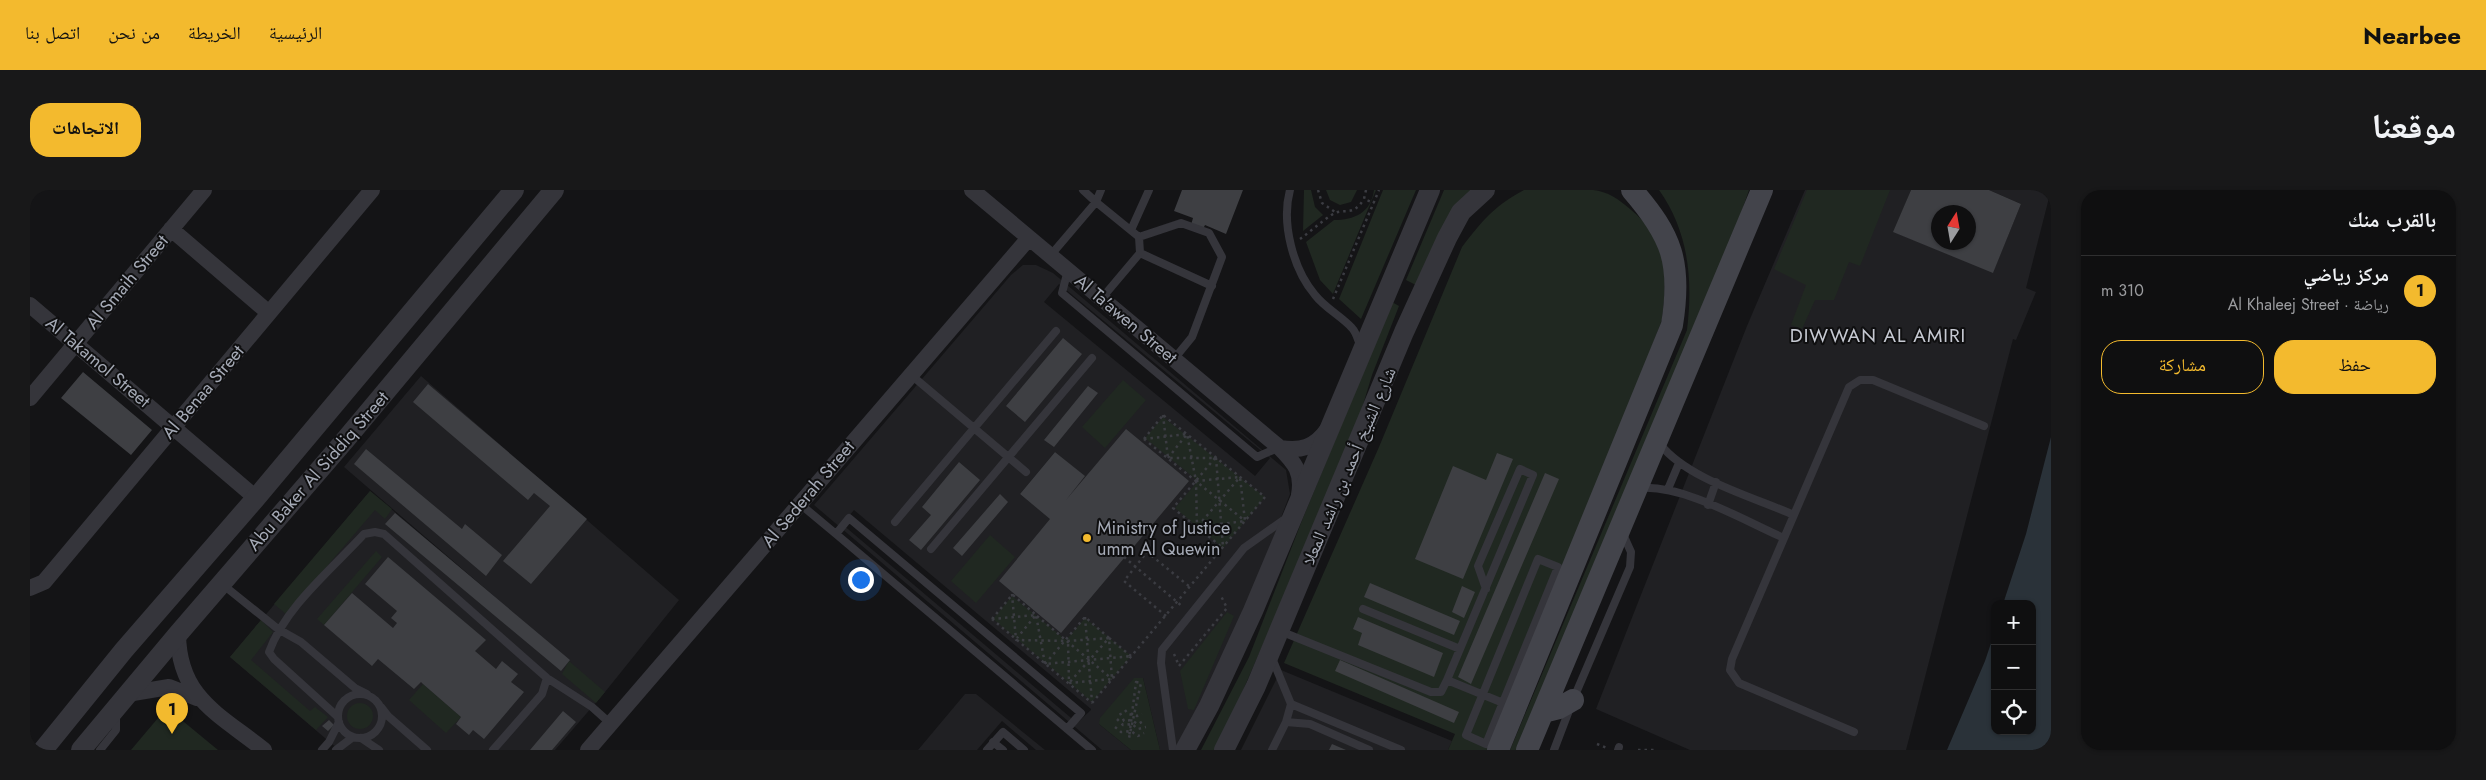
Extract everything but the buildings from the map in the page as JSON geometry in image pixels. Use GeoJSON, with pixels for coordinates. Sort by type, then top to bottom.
{"type":"FeatureCollection","features":[{"type":"Feature","properties":{"kind":"main road"},"geometry":{"type":"LineString","coordinates":[[1498,750],[1509,706],[1622,453],[1672,325],[1676,299],[1676,272],[1670,246],[1655,216],[1632,190]]}},
{"type":"Feature","properties":{"kind":"main road"},"geometry":{"type":"LineString","coordinates":[[1527,750],[1762,190]]}},
{"type":"Feature","properties":{"kind":"main road"},"geometry":{"type":"LineString","coordinates":[[1622,453],[1648,464]]}},
{"type":"Feature","properties":{"kind":"main road"},"geometry":{"type":"LineString","coordinates":[[1543,712],[1559,708],[1573,700]]}},
{"type":"Feature","properties":{"kind":"street","name":"Al Benaa Street"},"geometry":{"type":"LineString","coordinates":[[30,588],[44,582],[372,190]]}},
{"type":"Feature","properties":{"kind":"street","name":"Abu Baker Al Siddiq Street"},"geometry":{"type":"LineString","coordinates":[[43,750],[124,650],[256,498],[514,190]]}},
{"type":"Feature","properties":{"kind":"street","name":"Abu Baker Al Siddiq Street"},"geometry":{"type":"LineString","coordinates":[[91,745],[121,701],[346,439],[554,190]]}},
{"type":"Feature","properties":{"kind":"street","name":"Al Ta'awen Street"},"geometry":{"type":"LineString","coordinates":[[972,190],[1280,448],[1300,472],[1302,481],[1296,506]]}},
{"type":"Feature","properties":{"kind":"street","name":"شارع الشيخ أحمد بن راشد المعلا"},"geometry":{"type":"LineString","coordinates":[[1185,750],[1209,706],[1249,620],[1430,190]]}},
{"type":"Feature","properties":{"kind":"street","name":"شارع الشيخ أحمد بن راشد المعلا"},"geometry":{"type":"LineString","coordinates":[[1224,750],[1270,654],[1404,332],[1447,238],[1460,212],[1485,190]]}},
{"type":"Feature","properties":{"kind":"street","name":"Al Smaih Street"},"geometry":{"type":"LineString","coordinates":[[30,398],[171,229],[194,194]]}},
{"type":"Feature","properties":{"kind":"street"},"geometry":{"type":"LineString","coordinates":[[171,229],[269,313]]}},
{"type":"Feature","properties":{"kind":"street","name":"Al Sederah Street"},"geometry":{"type":"LineString","coordinates":[[588,750],[1029,238]]}},
{"type":"Feature","properties":{"kind":"street"},"geometry":{"type":"LineString","coordinates":[[1358,445],[1378,375],[1407,307],[1406,297],[1395,292],[1385,294]]}},
{"type":"Feature","properties":{"kind":"street"},"geometry":{"type":"LineString","coordinates":[[346,439],[333,438],[327,431],[332,421],[381,363],[422,299]]}},
{"type":"Feature","properties":{"kind":"street","name":"Al Takamol Street"},"geometry":{"type":"LineString","coordinates":[[30,305],[256,498]]}},
{"type":"Feature","properties":{"kind":"street"},"geometry":{"type":"LineString","coordinates":[[1280,448],[1297,450],[1310,447],[1320,439],[1330,426]]}},
{"type":"Feature","properties":{"kind":"street"},"geometry":{"type":"LineString","coordinates":[[178,634],[182,668],[189,685],[203,701],[264,750]]}},
{"type":"Feature","properties":{"kind":"street"},"geometry":{"type":"LineString","coordinates":[[91,745],[96,718],[138,669],[140,662],[138,654],[124,650]]}},
{"type":"Feature","properties":{"kind":"street"},"geometry":{"type":"LineString","coordinates":[[121,701],[169,687],[203,701]]}},
{"type":"Feature","properties":{"kind":"lane"},"geometry":{"type":"LineString","coordinates":[[1082,190],[1139,237],[1140,253],[1102,298]]}},
{"type":"Feature","properties":{"kind":"lane"},"geometry":{"type":"LineString","coordinates":[[1050,256],[1096,202],[1101,190]]}},
{"type":"Feature","properties":{"kind":"lane"},"geometry":{"type":"LineString","coordinates":[[1130,230],[1148,190]]}},
{"type":"Feature","properties":{"kind":"lane"},"geometry":{"type":"LineString","coordinates":[[1290,190],[1288,223],[1293,254],[1302,276],[1315,295],[1354,329],[1360,345],[1360,356]]}},
{"type":"Feature","properties":{"kind":"lane"},"geometry":{"type":"LineString","coordinates":[[1139,237],[1181,223],[1209,232],[1222,257],[1192,337],[1174,359]]}},
{"type":"Feature","properties":{"kind":"lane"},"geometry":{"type":"LineString","coordinates":[[1140,253],[1212,286]]}},
{"type":"Feature","properties":{"kind":"lane"},"geometry":{"type":"LineString","coordinates":[[1068,270],[1062,293],[1258,457],[1280,448]]}},
{"type":"Feature","properties":{"kind":"lane"},"geometry":{"type":"LineString","coordinates":[[895,522],[1056,330]]}},
{"type":"Feature","properties":{"kind":"lane"},"geometry":{"type":"LineString","coordinates":[[931,549],[1010,458],[1092,358]]}},
{"type":"Feature","properties":{"kind":"lane"},"geometry":{"type":"LineString","coordinates":[[910,374],[1026,472]]}},
{"type":"Feature","properties":{"kind":"lane"},"geometry":{"type":"LineString","coordinates":[[1854,732],[1739,683],[1732,675],[1732,659],[1846,392],[1854,382],[1873,380],[1984,426]]}},
{"type":"Feature","properties":{"kind":"lane"},"geometry":{"type":"LineString","coordinates":[[1657,441],[1679,463],[1716,482],[1794,515]]}},
{"type":"Feature","properties":{"kind":"lane"},"geometry":{"type":"LineString","coordinates":[[1668,489],[1679,463]]}},
{"type":"Feature","properties":{"kind":"lane"},"geometry":{"type":"LineString","coordinates":[[1280,631],[1432,692],[1440,692],[1447,680],[1486,589],[1533,475],[1520,469],[1478,566],[1486,589]]}},
{"type":"Feature","properties":{"kind":"lane"},"geometry":{"type":"LineString","coordinates":[[1708,505],[1716,482]]}},
{"type":"Feature","properties":{"kind":"lane"},"geometry":{"type":"LineString","coordinates":[[1637,488],[1668,489],[1784,538]]}},
{"type":"Feature","properties":{"kind":"lane"},"geometry":{"type":"LineString","coordinates":[[800,504],[1092,750]]}},
{"type":"Feature","properties":{"kind":"lane"},"geometry":{"type":"LineString","coordinates":[[1173,750],[1161,663],[1162,650],[1244,548],[1278,525],[1296,506]]}},
{"type":"Feature","properties":{"kind":"lane"},"geometry":{"type":"LineString","coordinates":[[836,534],[849,518],[1082,713],[1067,729]]}},
{"type":"Feature","properties":{"kind":"lane"},"geometry":{"type":"LineString","coordinates":[[1554,750],[1573,700],[1630,567],[1631,552],[1620,528]]}},
{"type":"Feature","properties":{"kind":"lane"},"geometry":{"type":"LineString","coordinates":[[379,750],[342,728],[338,719],[274,659],[269,652],[278,629],[364,534],[375,532],[384,534],[547,678],[592,707],[611,724]]}},
{"type":"Feature","properties":{"kind":"lane"},"geometry":{"type":"LineString","coordinates":[[1538,559],[1558,567],[1509,706],[1486,744],[1466,735],[1538,559]]}},
{"type":"Feature","properties":{"kind":"lane"},"geometry":{"type":"LineString","coordinates":[[222,584],[278,629],[301,642],[355,688],[367,694],[388,716],[427,750]]}},
{"type":"Feature","properties":{"kind":"lane"},"geometry":{"type":"LineString","coordinates":[[1363,609],[1460,649]]}},
{"type":"Feature","properties":{"kind":"lane"},"geometry":{"type":"LineString","coordinates":[[1270,654],[1291,704],[1286,722],[1272,750]]}},
{"type":"Feature","properties":{"kind":"lane"},"geometry":{"type":"LineString","coordinates":[[493,750],[542,694],[547,678]]}},
{"type":"Feature","properties":{"kind":"lane"},"geometry":{"type":"LineString","coordinates":[[1447,680],[1509,706]]}},
{"type":"Feature","properties":{"kind":"lane"},"geometry":{"type":"LineString","coordinates":[[322,750],[329,742],[338,719],[340,706],[345,699],[359,693],[367,694]]}},
{"type":"Feature","properties":{"kind":"lane"},"geometry":{"type":"LineString","coordinates":[[336,750],[357,737],[369,736],[380,726],[382,711],[378,704]]}},
{"type":"Feature","properties":{"kind":"lane"},"geometry":{"type":"LineString","coordinates":[[1291,704],[1401,750]]}},
{"type":"Feature","properties":{"kind":"lane"},"geometry":{"type":"LineString","coordinates":[[1286,722],[1310,724],[1369,750]]}},
{"type":"Feature","properties":{"kind":"lane"},"geometry":{"type":"LineString","coordinates":[[987,750],[1003,732],[1024,750]]}},
{"type":"Feature","properties":{"kind":"lane"},"geometry":{"type":"LineString","coordinates":[[993,742],[1003,750]]}},
{"type":"Feature","properties":{"kind":"path"},"geometry":{"type":"LineString","coordinates":[[1318,190],[1322,203],[1335,212],[1347,213],[1355,209],[1364,199],[1366,190]]}},
{"type":"Feature","properties":{"kind":"path"},"geometry":{"type":"LineString","coordinates":[[1333,301],[1379,190]]}},
{"type":"Feature","properties":{"kind":"path"},"geometry":{"type":"LineString","coordinates":[[1364,199],[1374,203]]}},
{"type":"Feature","properties":{"kind":"path"},"geometry":{"type":"LineString","coordinates":[[1300,239],[1335,212]]}},
{"type":"Feature","properties":{"kind":"path"},"geometry":{"type":"LineString","coordinates":[[1092,703],[1265,497],[1163,415]]}},
{"type":"Feature","properties":{"kind":"path"},"geometry":{"type":"LineString","coordinates":[[1163,415],[1168,458]]}},
{"type":"Feature","properties":{"kind":"path"},"geometry":{"type":"LineString","coordinates":[[1144,439],[1163,415]]}},
{"type":"Feature","properties":{"kind":"path"},"geometry":{"type":"LineString","coordinates":[[1144,439],[1187,434]]}},
{"type":"Feature","properties":{"kind":"path"},"geometry":{"type":"LineString","coordinates":[[1187,434],[1196,481],[1197,527]]}},
{"type":"Feature","properties":{"kind":"path"},"geometry":{"type":"LineString","coordinates":[[1168,458],[1187,434]]}},
{"type":"Feature","properties":{"kind":"path"},"geometry":{"type":"LineString","coordinates":[[1144,439],[1245,521]]}},
{"type":"Feature","properties":{"kind":"path"},"geometry":{"type":"LineString","coordinates":[[1168,458],[1216,458]]}},
{"type":"Feature","properties":{"kind":"path"},"geometry":{"type":"LineString","coordinates":[[1216,458],[1223,548]]}},
{"type":"Feature","properties":{"kind":"path"},"geometry":{"type":"LineString","coordinates":[[1216,458],[1173,508],[1223,548]]}},
{"type":"Feature","properties":{"kind":"path"},"geometry":{"type":"LineString","coordinates":[[1196,481],[1240,477]]}},
{"type":"Feature","properties":{"kind":"path"},"geometry":{"type":"LineString","coordinates":[[1197,527],[1240,477]]}},
{"type":"Feature","properties":{"kind":"path"},"geometry":{"type":"LineString","coordinates":[[1240,477],[1245,521]]}},
{"type":"Feature","properties":{"kind":"path"},"geometry":{"type":"LineString","coordinates":[[1197,527],[1245,521]]}},
{"type":"Feature","properties":{"kind":"path"},"geometry":{"type":"LineString","coordinates":[[1166,616],[1124,581],[1147,552],[1190,587]]}},
{"type":"Feature","properties":{"kind":"path"},"geometry":{"type":"LineString","coordinates":[[1124,557],[1191,613]]}},
{"type":"Feature","properties":{"kind":"path"},"geometry":{"type":"LineString","coordinates":[[1173,652],[1179,666],[1227,608],[1218,589]]}},
{"type":"Feature","properties":{"kind":"path"},"geometry":{"type":"LineString","coordinates":[[1012,594],[1112,679]]}},
{"type":"Feature","properties":{"kind":"path"},"geometry":{"type":"LineString","coordinates":[[1012,594],[1016,640]]}},
{"type":"Feature","properties":{"kind":"path"},"geometry":{"type":"LineString","coordinates":[[992,619],[1012,594]]}},
{"type":"Feature","properties":{"kind":"path"},"geometry":{"type":"LineString","coordinates":[[992,619],[1036,615]]}},
{"type":"Feature","properties":{"kind":"path"},"geometry":{"type":"LineString","coordinates":[[1016,640],[1036,615]]}},
{"type":"Feature","properties":{"kind":"path"},"geometry":{"type":"LineString","coordinates":[[1036,615],[1045,664]]}},
{"type":"Feature","properties":{"kind":"path"},"geometry":{"type":"LineString","coordinates":[[1085,617],[1132,656]]}},
{"type":"Feature","properties":{"kind":"path"},"geometry":{"type":"LineString","coordinates":[[1045,664],[1085,617]]}},
{"type":"Feature","properties":{"kind":"path"},"geometry":{"type":"LineString","coordinates":[[1085,617],[1092,703]]}},
{"type":"Feature","properties":{"kind":"path"},"geometry":{"type":"LineString","coordinates":[[992,619],[1092,703]]}},
{"type":"Feature","properties":{"kind":"path"},"geometry":{"type":"LineString","coordinates":[[1016,640],[1088,640],[1109,638]]}},
{"type":"Feature","properties":{"kind":"path"},"geometry":{"type":"LineString","coordinates":[[1109,638],[1112,679]]}},
{"type":"Feature","properties":{"kind":"path"},"geometry":{"type":"LineString","coordinates":[[1069,683],[1109,638]]}},
{"type":"Feature","properties":{"kind":"path"},"geometry":{"type":"LineString","coordinates":[[1067,640],[1069,683]]}},
{"type":"Feature","properties":{"kind":"path"},"geometry":{"type":"LineString","coordinates":[[1045,664],[1132,656]]}},
{"type":"Feature","properties":{"kind":"path"},"geometry":{"type":"LineString","coordinates":[[1069,683],[1112,679]]}},
{"type":"Feature","properties":{"kind":"path"},"geometry":{"type":"LineString","coordinates":[[1136,682],[1141,683],[1129,738],[1132,714],[1136,682]]}},
{"type":"Feature","properties":{"kind":"path"},"geometry":{"type":"LineString","coordinates":[[1125,710],[1128,714],[1138,716],[1142,714]]}},
{"type":"Feature","properties":{"kind":"path"},"geometry":{"type":"LineString","coordinates":[[1120,713],[1124,721],[1131,720],[1138,724],[1145,720]]}},
{"type":"Feature","properties":{"kind":"path"},"geometry":{"type":"LineString","coordinates":[[1117,719],[1123,726],[1132,724],[1138,729],[1146,727]]}},
{"type":"Feature","properties":{"kind":"path"},"geometry":{"type":"LineString","coordinates":[[1115,727],[1121,732],[1131,730]]}},
{"type":"Feature","properties":{"kind":"path"},"geometry":{"type":"LineString","coordinates":[[1131,730],[1138,736],[1144,733]]}},
{"type":"Feature","properties":{"kind":"path"},"geometry":{"type":"LineString","coordinates":[[1597,744],[1609,750]]}},
{"type":"Feature","properties":{"kind":"path"},"geometry":{"type":"LineString","coordinates":[[1638,750],[1654,750]]}},
{"type":"Feature","properties":{"kind":"shaded area"},"geometry":{"type":"Polygon","coordinates":[[[1304,190],[1311,190],[1315,207],[1323,215],[1303,231],[1304,190]]]}},
{"type":"Feature","properties":{"kind":"shaded area"},"geometry":{"type":"Polygon","coordinates":[[[1326,190],[1357,190],[1351,202],[1340,205],[1330,200],[1326,190]]]}},
{"type":"Feature","properties":{"kind":"shaded area"},"geometry":{"type":"Polygon","coordinates":[[[1374,190],[1376,190],[1333,294],[1320,280],[1306,242],[1334,220],[1348,219],[1360,214],[1369,204],[1374,190]]]}},
{"type":"Feature","properties":{"kind":"shaded area"},"geometry":{"type":"Polygon","coordinates":[[[1383,190],[1416,190],[1361,319],[1339,299],[1383,190]]]}},
{"type":"Feature","properties":{"kind":"shaded area"},"geometry":{"type":"Polygon","coordinates":[[[1444,190],[1473,190],[1420,287],[1406,280],[1444,190]]]}},
{"type":"Feature","properties":{"kind":"shaded area"},"geometry":{"type":"Polygon","coordinates":[[[1524,190],[1593,190],[1603,192],[1622,202],[1643,221],[1653,234],[1663,259],[1665,287],[1662,320],[1496,750],[1448,750],[1455,734],[1284,663],[1379,447],[1462,247],[1489,215],[1504,202],[1524,190]]]}},
{"type":"Feature","properties":{"kind":"shaded area"},"geometry":{"type":"Polygon","coordinates":[[[1659,190],[1749,190],[1710,303],[1523,750],[1510,750],[1687,330],[1689,275],[1687,257],[1677,223],[1659,190]]]}},
{"type":"Feature","properties":{"kind":"shaded area"},"geometry":{"type":"Polygon","coordinates":[[[1805,190],[1911,190],[1894,232],[1931,247],[1931,250],[1939,250],[1993,272],[2021,204],[1989,190],[2051,190],[2026,288],[2036,292],[2016,340],[2013,339],[1906,750],[1690,750],[1596,709],[1747,326],[1805,190]]]}},
{"type":"Feature","properties":{"kind":"shaded area"},"geometry":{"type":"Polygon","coordinates":[[[1807,190],[1890,190],[1860,266],[1849,262],[1834,300],[1815,300],[1802,329],[1791,325],[1806,285],[1774,269],[1807,190]]]}},
{"type":"Feature","properties":{"kind":"shaded area"},"geometry":{"type":"Polygon","coordinates":[[[1023,265],[1036,265],[1053,273],[1286,470],[1290,494],[1248,604],[1202,703],[1175,750],[1160,750],[1143,678],[1099,724],[1131,750],[1102,750],[814,505],[1011,275],[1023,265]],[[1059,284],[1044,302],[1255,476],[1270,458],[1059,284]],[[1055,452],[1020,494],[1050,518],[1084,476],[1055,452]],[[854,510],[842,524],[1077,723],[1091,710],[854,510]]]}},
{"type":"Feature","properties":{"kind":"shaded area"},"geometry":{"type":"Polygon","coordinates":[[[1392,302],[1399,306],[1372,375],[1353,438],[1217,750],[1201,750],[1249,657],[1303,518],[1392,302]]]}},
{"type":"Feature","properties":{"kind":"shaded area"},"geometry":{"type":"Polygon","coordinates":[[[421,376],[679,600],[605,692],[555,750],[339,750],[230,657],[370,491],[539,635],[344,467],[421,376]]]}},
{"type":"Feature","properties":{"kind":"shaded area"},"geometry":{"type":"Polygon","coordinates":[[[1123,380],[1146,400],[1105,448],[1082,427],[1123,380]]]}},
{"type":"Feature","properties":{"kind":"shaded area"},"geometry":{"type":"Polygon","coordinates":[[[1163,417],[1265,497],[1223,548],[1175,508],[1198,481],[1145,438],[1163,417]]]}},
{"type":"Feature","properties":{"kind":"shaded area"},"geometry":{"type":"Polygon","coordinates":[[[2051,437],[2051,750],[1947,750],[1991,643],[1991,735],[2036,735],[2036,600],[2004,600],[2026,534],[2051,437]]]}},
{"type":"Feature","properties":{"kind":"shaded area"},"geometry":{"type":"Polygon","coordinates":[[[370,491],[392,509],[385,519],[375,510],[286,614],[274,604],[370,491]]]}},
{"type":"Feature","properties":{"kind":"shaded area"},"geometry":{"type":"Polygon","coordinates":[[[990,535],[1015,557],[976,603],[951,581],[990,535]]]}},
{"type":"Feature","properties":{"kind":"shaded area"},"geometry":{"type":"Polygon","coordinates":[[[376,551],[382,557],[324,625],[317,619],[376,551]]]}},
{"type":"Feature","properties":{"kind":"shaded area"},"geometry":{"type":"Polygon","coordinates":[[[1012,596],[1066,640],[1085,618],[1131,656],[1092,702],[993,619],[1012,596]]]}},
{"type":"Feature","properties":{"kind":"shaded area"},"geometry":{"type":"Polygon","coordinates":[[[1227,612],[1234,616],[1194,710],[1188,709],[1180,671],[1227,612]]]}},
{"type":"Feature","properties":{"kind":"shaded area"},"geometry":{"type":"Polygon","coordinates":[[[261,620],[273,632],[251,660],[310,711],[315,707],[328,717],[316,730],[230,657],[261,620]]]}},
{"type":"Feature","properties":{"kind":"shaded area"},"geometry":{"type":"Polygon","coordinates":[[[569,661],[605,692],[596,703],[562,674],[569,661]]]}},
{"type":"Feature","properties":{"kind":"shaded area"},"geometry":{"type":"Polygon","coordinates":[[[1281,670],[1452,741],[1448,750],[1241,750],[1281,670]]]}},
{"type":"Feature","properties":{"kind":"shaded area"},"geometry":{"type":"Polygon","coordinates":[[[1134,678],[1143,678],[1160,750],[1131,750],[1099,724],[1100,718],[1134,678]]]}},
{"type":"Feature","properties":{"kind":"shaded area"},"geometry":{"type":"Polygon","coordinates":[[[423,684],[461,717],[446,733],[409,700],[423,684]]]}},
{"type":"Feature","properties":{"kind":"shaded area"},"geometry":{"type":"Polygon","coordinates":[[[965,694],[976,694],[1045,750],[1036,750],[1002,721],[977,750],[918,750],[965,694]]]}},
{"type":"Feature","properties":{"kind":"shaded area"},"geometry":{"type":"Polygon","coordinates":[[[360,703],[369,707],[373,716],[369,725],[360,729],[351,725],[347,716],[351,707],[360,703]]]}},
{"type":"Feature","properties":{"kind":"shaded area"},"geometry":{"type":"Polygon","coordinates":[[[178,717],[218,750],[131,750],[158,718],[178,717]]]}},
{"type":"Feature","properties":{"kind":"place","name":"Ministry of Justice umm Al Quewin"},"geometry":{"type":"Point","coordinates":[1087,538]}},
{"type":"Feature","properties":{"kind":"place","name":"مركز رياضي"},"geometry":{"type":"Point","coordinates":[172,734]}},
{"type":"Feature","properties":{"kind":"district","name":"DIWWAN AL AMIRI"},"geometry":{"type":"Point","coordinates":[1878,335]}}]}
